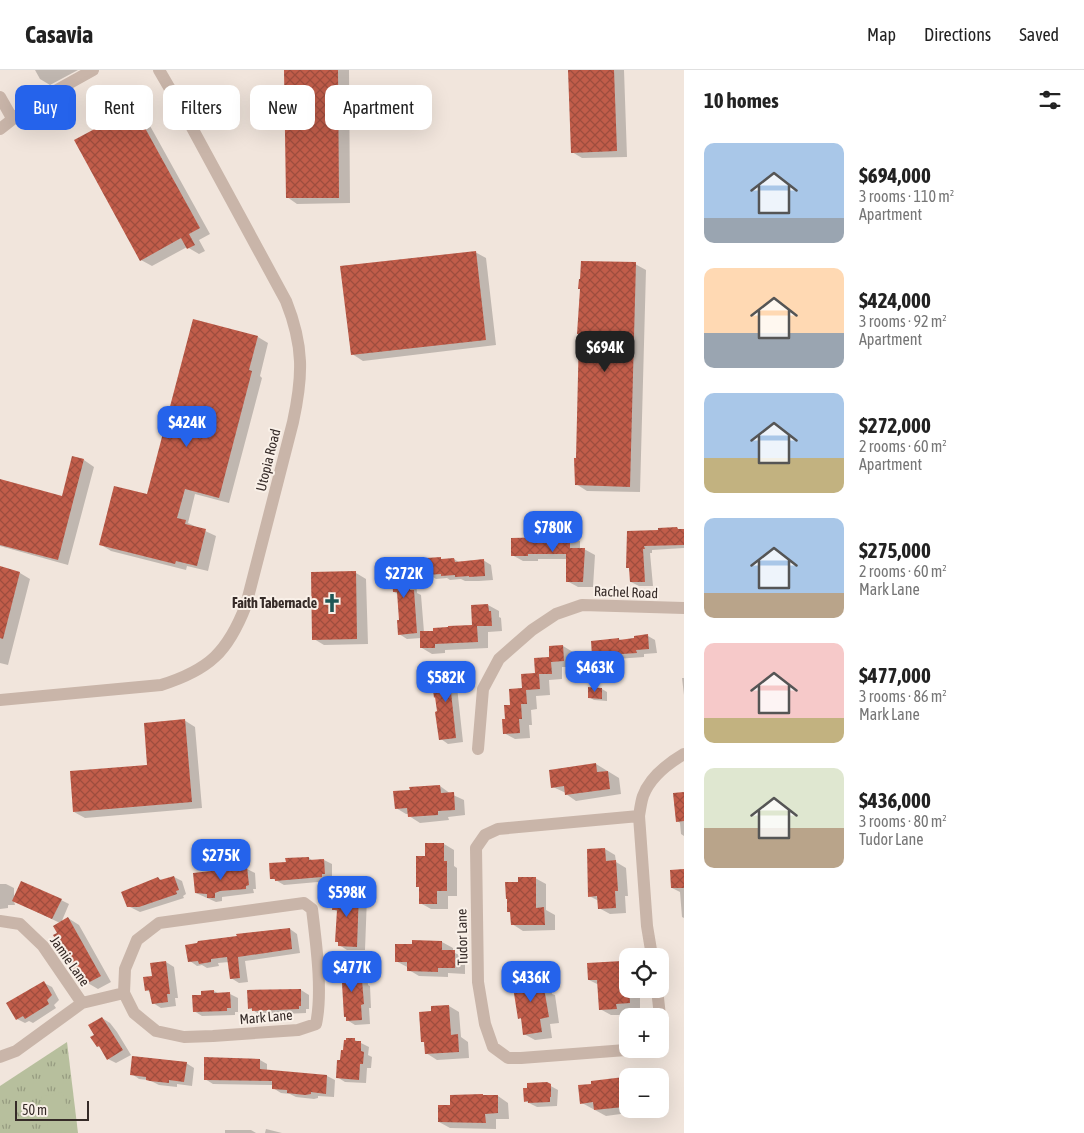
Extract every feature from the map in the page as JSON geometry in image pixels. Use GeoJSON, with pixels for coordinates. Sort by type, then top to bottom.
{"type":"FeatureCollection","features":[{"type":"Feature","properties":{"kind":"street"},"geometry":{"type":"LineString","coordinates":[[0,129],[12,118],[59,88],[93,70]]}},
{"type":"Feature","properties":{"kind":"street","name":"Utopia Road"},"geometry":{"type":"LineString","coordinates":[[0,700],[161,685],[186,677],[208,664],[227,644],[238,627],[246,605],[293,422],[299,394],[301,368],[300,344],[294,320],[282,294],[159,70]]}},
{"type":"Feature","properties":{"kind":"street"},"geometry":{"type":"LineString","coordinates":[[0,97],[12,118]]}},
{"type":"Feature","properties":{"kind":"street","name":"Rachel Road"},"geometry":{"type":"LineString","coordinates":[[478,749],[483,689],[499,660],[532,630],[556,614],[582,605],[684,608]]}},
{"type":"Feature","properties":{"kind":"street"},"geometry":{"type":"LineString","coordinates":[[651,948],[647,926],[639,816],[643,796],[652,779],[670,762],[684,754]]}},
{"type":"Feature","properties":{"kind":"street","name":"Tudor Lane"},"geometry":{"type":"LineString","coordinates":[[619,1051],[508,1058],[493,1047],[485,1024],[478,982],[476,848],[485,835],[498,829],[639,816]]}},
{"type":"Feature","properties":{"kind":"street","name":"Mark Lane"},"geometry":{"type":"LineString","coordinates":[[304,903],[312,909],[320,1007],[316,1024],[298,1030],[213,1036],[184,1036],[156,1032],[134,1014],[124,993],[125,970],[138,940],[159,923],[304,903]]}},
{"type":"Feature","properties":{"kind":"street","name":"Jamie Lane"},"geometry":{"type":"LineString","coordinates":[[0,921],[20,924],[43,946],[82,1003],[16,1051],[0,1058]]}},
{"type":"Feature","properties":{"kind":"street"},"geometry":{"type":"LineString","coordinates":[[82,1003],[124,993]]}},
{"type":"Feature","properties":{"kind":"green space"},"geometry":{"type":"Polygon","coordinates":[[[67,1042],[78,1133],[0,1133],[0,1086],[67,1042]]]}},
{"type":"Feature","properties":{"kind":"green space"},"geometry":{"type":"Polygon","coordinates":[[[63,1092],[73,1132],[49,1133],[41,1097],[63,1092]]]}},
{"type":"Feature","properties":{"kind":"building"},"geometry":{"type":"Polygon","coordinates":[[[284,70],[338,70],[338,85],[325,85],[325,130],[338,130],[339,198],[286,198],[285,130],[315,130],[315,85],[284,85],[284,70]]]}},
{"type":"Feature","properties":{"kind":"building"},"geometry":{"type":"Polygon","coordinates":[[[568,70],[614,70],[617,151],[571,153],[568,70]]]}},
{"type":"Feature","properties":{"kind":"building"},"geometry":{"type":"Polygon","coordinates":[[[93,130],[146,130],[200,228],[189,234],[195,245],[187,249],[181,238],[140,261],[74,140],[93,130]]]}},
{"type":"Feature","properties":{"kind":"building"},"geometry":{"type":"Polygon","coordinates":[[[476,251],[486,340],[351,355],[340,266],[476,251]]]}},
{"type":"Feature","properties":{"kind":"building"},"geometry":{"type":"Polygon","coordinates":[[[581,261],[636,262],[630,487],[575,485],[574,458],[576,458],[579,334],[577,334],[580,289],[578,289],[581,261]]]}},
{"type":"Feature","properties":{"kind":"building"},"geometry":{"type":"Polygon","coordinates":[[[193,319],[258,336],[249,370],[252,371],[219,498],[185,489],[177,518],[186,520],[185,524],[206,529],[197,566],[176,561],[175,564],[99,545],[114,486],[147,494],[193,319]]]}},
{"type":"Feature","properties":{"kind":"building"},"geometry":{"type":"Polygon","coordinates":[[[72,456],[84,459],[58,560],[0,545],[0,479],[62,496],[72,456]]]}},
{"type":"Feature","properties":{"kind":"building"},"geometry":{"type":"Polygon","coordinates":[[[677,527],[678,529],[684,529],[684,545],[644,546],[645,582],[630,582],[629,568],[626,568],[627,531],[677,527]]]}},
{"type":"Feature","properties":{"kind":"building"},"geometry":{"type":"Polygon","coordinates":[[[554,534],[570,534],[570,548],[585,548],[583,582],[566,582],[566,554],[511,556],[511,538],[553,537],[554,534]]]}},
{"type":"Feature","properties":{"kind":"building"},"geometry":{"type":"Polygon","coordinates":[[[441,557],[441,559],[454,558],[455,562],[484,559],[485,576],[455,577],[455,575],[441,576],[441,574],[427,575],[426,558],[441,557]]]}},
{"type":"Feature","properties":{"kind":"building"},"geometry":{"type":"Polygon","coordinates":[[[408,561],[410,590],[414,590],[417,633],[398,635],[397,592],[393,592],[391,563],[408,561]]]}},
{"type":"Feature","properties":{"kind":"building"},"geometry":{"type":"Polygon","coordinates":[[[0,566],[20,572],[3,639],[0,638],[0,566]]]}},
{"type":"Feature","properties":{"kind":"building","name":"Faith Tabernacle"},"geometry":{"type":"Polygon","coordinates":[[[356,571],[357,639],[312,640],[311,572],[356,571]]]}},
{"type":"Feature","properties":{"kind":"building"},"geometry":{"type":"Polygon","coordinates":[[[488,604],[489,611],[491,611],[492,626],[477,626],[478,642],[435,644],[435,648],[420,648],[420,631],[433,631],[433,628],[448,626],[472,625],[471,605],[488,604]]]}},
{"type":"Feature","properties":{"kind":"building"},"geometry":{"type":"Polygon","coordinates":[[[648,634],[649,649],[636,650],[637,653],[592,656],[591,641],[619,638],[619,640],[648,634]]]}},
{"type":"Feature","properties":{"kind":"building"},"geometry":{"type":"Polygon","coordinates":[[[563,645],[564,661],[551,662],[552,674],[539,674],[540,689],[526,690],[527,704],[521,704],[522,719],[519,719],[520,733],[503,734],[502,719],[505,719],[504,705],[510,705],[509,689],[522,688],[521,674],[535,673],[534,658],[549,657],[549,646],[563,645]]]}},
{"type":"Feature","properties":{"kind":"building"},"geometry":{"type":"Polygon","coordinates":[[[460,666],[462,682],[450,683],[456,738],[439,740],[432,682],[447,680],[446,667],[460,666]]]}},
{"type":"Feature","properties":{"kind":"building"},"geometry":{"type":"Polygon","coordinates":[[[588,687],[602,688],[602,699],[588,698],[588,687]]]}},
{"type":"Feature","properties":{"kind":"building"},"geometry":{"type":"Polygon","coordinates":[[[185,719],[192,802],[73,812],[70,771],[147,765],[144,723],[185,719]]]}},
{"type":"Feature","properties":{"kind":"building"},"geometry":{"type":"Polygon","coordinates":[[[596,763],[597,772],[608,771],[610,789],[565,795],[564,786],[551,788],[549,770],[596,763]]]}},
{"type":"Feature","properties":{"kind":"building"},"geometry":{"type":"Polygon","coordinates":[[[440,785],[441,793],[454,792],[455,810],[438,811],[438,815],[408,817],[407,808],[395,809],[393,791],[410,790],[409,787],[440,785]]]}},
{"type":"Feature","properties":{"kind":"building"},"geometry":{"type":"Polygon","coordinates":[[[684,792],[684,821],[676,822],[673,793],[684,792]]]}},
{"type":"Feature","properties":{"kind":"building"},"geometry":{"type":"Polygon","coordinates":[[[425,843],[444,843],[444,861],[447,861],[447,891],[437,891],[437,904],[419,904],[419,887],[416,887],[416,856],[425,856],[425,843]]]}},
{"type":"Feature","properties":{"kind":"building"},"geometry":{"type":"Polygon","coordinates":[[[605,848],[606,861],[616,860],[618,891],[615,891],[616,908],[598,909],[597,896],[588,897],[587,849],[605,848]]]}},
{"type":"Feature","properties":{"kind":"building"},"geometry":{"type":"Polygon","coordinates":[[[309,857],[309,860],[324,859],[325,874],[322,874],[322,877],[275,881],[275,879],[270,879],[269,863],[286,862],[285,858],[309,857]]]}},
{"type":"Feature","properties":{"kind":"building"},"geometry":{"type":"Polygon","coordinates":[[[247,867],[249,885],[246,886],[246,889],[220,891],[215,893],[215,898],[207,898],[207,894],[195,893],[193,873],[247,867]]]}},
{"type":"Feature","properties":{"kind":"building"},"geometry":{"type":"Polygon","coordinates":[[[684,869],[684,888],[671,888],[670,870],[684,869]]]}},
{"type":"Feature","properties":{"kind":"building"},"geometry":{"type":"Polygon","coordinates":[[[174,876],[179,890],[176,891],[177,894],[139,907],[127,907],[121,892],[158,877],[160,880],[174,876]]]}},
{"type":"Feature","properties":{"kind":"building"},"geometry":{"type":"Polygon","coordinates":[[[518,877],[536,877],[536,908],[544,907],[545,925],[511,925],[510,912],[507,912],[505,882],[518,882],[518,877]]]}},
{"type":"Feature","properties":{"kind":"building"},"geometry":{"type":"Polygon","coordinates":[[[21,881],[62,899],[52,919],[12,901],[21,881]]]}},
{"type":"Feature","properties":{"kind":"building"},"geometry":{"type":"Polygon","coordinates":[[[339,890],[359,891],[357,947],[338,946],[338,942],[335,942],[337,910],[332,910],[333,902],[338,903],[339,890]]]}},
{"type":"Feature","properties":{"kind":"building"},"geometry":{"type":"Polygon","coordinates":[[[68,917],[101,976],[86,984],[81,978],[78,979],[53,935],[57,933],[53,926],[68,917]]]}},
{"type":"Feature","properties":{"kind":"building"},"geometry":{"type":"Polygon","coordinates":[[[290,928],[292,949],[238,957],[240,978],[230,979],[227,957],[211,959],[211,962],[199,964],[198,961],[188,962],[185,945],[197,943],[198,941],[237,936],[236,934],[290,928]]]}},
{"type":"Feature","properties":{"kind":"building"},"geometry":{"type":"Polygon","coordinates":[[[412,940],[442,941],[442,950],[455,950],[455,968],[438,968],[438,972],[407,971],[407,962],[395,962],[395,944],[412,944],[412,940]]]}},
{"type":"Feature","properties":{"kind":"building"},"geometry":{"type":"Polygon","coordinates":[[[166,961],[170,994],[167,994],[168,1002],[152,1004],[149,990],[145,991],[143,977],[152,976],[150,963],[166,961]]]}},
{"type":"Feature","properties":{"kind":"building"},"geometry":{"type":"Polygon","coordinates":[[[619,961],[619,998],[630,998],[630,1003],[616,1004],[617,1009],[599,1010],[597,980],[588,980],[587,963],[619,961]]]}},
{"type":"Feature","properties":{"kind":"building"},"geometry":{"type":"Polygon","coordinates":[[[359,965],[364,1004],[361,1005],[362,1020],[346,1021],[346,1017],[344,1017],[341,967],[359,965]]]}},
{"type":"Feature","properties":{"kind":"building"},"geometry":{"type":"Polygon","coordinates":[[[539,970],[549,1017],[540,1019],[542,1032],[523,1035],[521,1018],[518,1019],[513,987],[523,985],[521,973],[539,970]]]}},
{"type":"Feature","properties":{"kind":"building"},"geometry":{"type":"Polygon","coordinates":[[[44,981],[52,995],[47,1000],[49,1004],[25,1019],[23,1016],[16,1020],[6,1003],[44,981]]]}},
{"type":"Feature","properties":{"kind":"building"},"geometry":{"type":"Polygon","coordinates":[[[301,989],[301,1006],[299,1006],[299,1009],[252,1011],[252,1008],[248,1009],[247,990],[301,989]]]}},
{"type":"Feature","properties":{"kind":"building"},"geometry":{"type":"Polygon","coordinates":[[[214,990],[214,993],[230,992],[231,1008],[227,1008],[227,1011],[193,1012],[192,995],[201,995],[201,991],[214,990]]]}},
{"type":"Feature","properties":{"kind":"building"},"geometry":{"type":"Polygon","coordinates":[[[449,1005],[451,1035],[458,1034],[459,1052],[425,1054],[424,1042],[421,1042],[419,1012],[431,1011],[431,1006],[449,1005]]]}},
{"type":"Feature","properties":{"kind":"building"},"geometry":{"type":"Polygon","coordinates":[[[102,1017],[123,1050],[107,1060],[99,1046],[97,1047],[90,1037],[94,1035],[88,1025],[102,1017]]]}},
{"type":"Feature","properties":{"kind":"building"},"geometry":{"type":"Polygon","coordinates":[[[346,1038],[355,1038],[355,1041],[361,1041],[361,1051],[364,1052],[363,1064],[360,1064],[359,1080],[336,1078],[337,1060],[340,1060],[341,1050],[343,1050],[346,1038]]]}},
{"type":"Feature","properties":{"kind":"building"},"geometry":{"type":"Polygon","coordinates":[[[132,1056],[187,1062],[184,1082],[169,1080],[169,1083],[150,1081],[146,1080],[146,1077],[130,1075],[132,1056]]]}},
{"type":"Feature","properties":{"kind":"building"},"geometry":{"type":"Polygon","coordinates":[[[204,1057],[260,1059],[260,1069],[327,1075],[326,1094],[311,1092],[311,1094],[305,1095],[287,1093],[287,1090],[272,1089],[272,1081],[204,1080],[204,1057]]]}},
{"type":"Feature","properties":{"kind":"building"},"geometry":{"type":"Polygon","coordinates":[[[619,1078],[619,1108],[594,1110],[593,1102],[580,1104],[578,1085],[591,1084],[591,1081],[619,1078]]]}},
{"type":"Feature","properties":{"kind":"building"},"geometry":{"type":"Polygon","coordinates":[[[547,1082],[551,1084],[550,1102],[524,1102],[523,1088],[527,1088],[527,1083],[547,1082]]]}},
{"type":"Feature","properties":{"kind":"building"},"geometry":{"type":"Polygon","coordinates":[[[450,1095],[498,1095],[498,1113],[485,1114],[486,1123],[438,1122],[438,1105],[450,1105],[450,1095]]]}},
{"type":"Feature","properties":{"kind":"place","name":"Faith Tabernacle"},"geometry":{"type":"Point","coordinates":[332,603]}}]}
